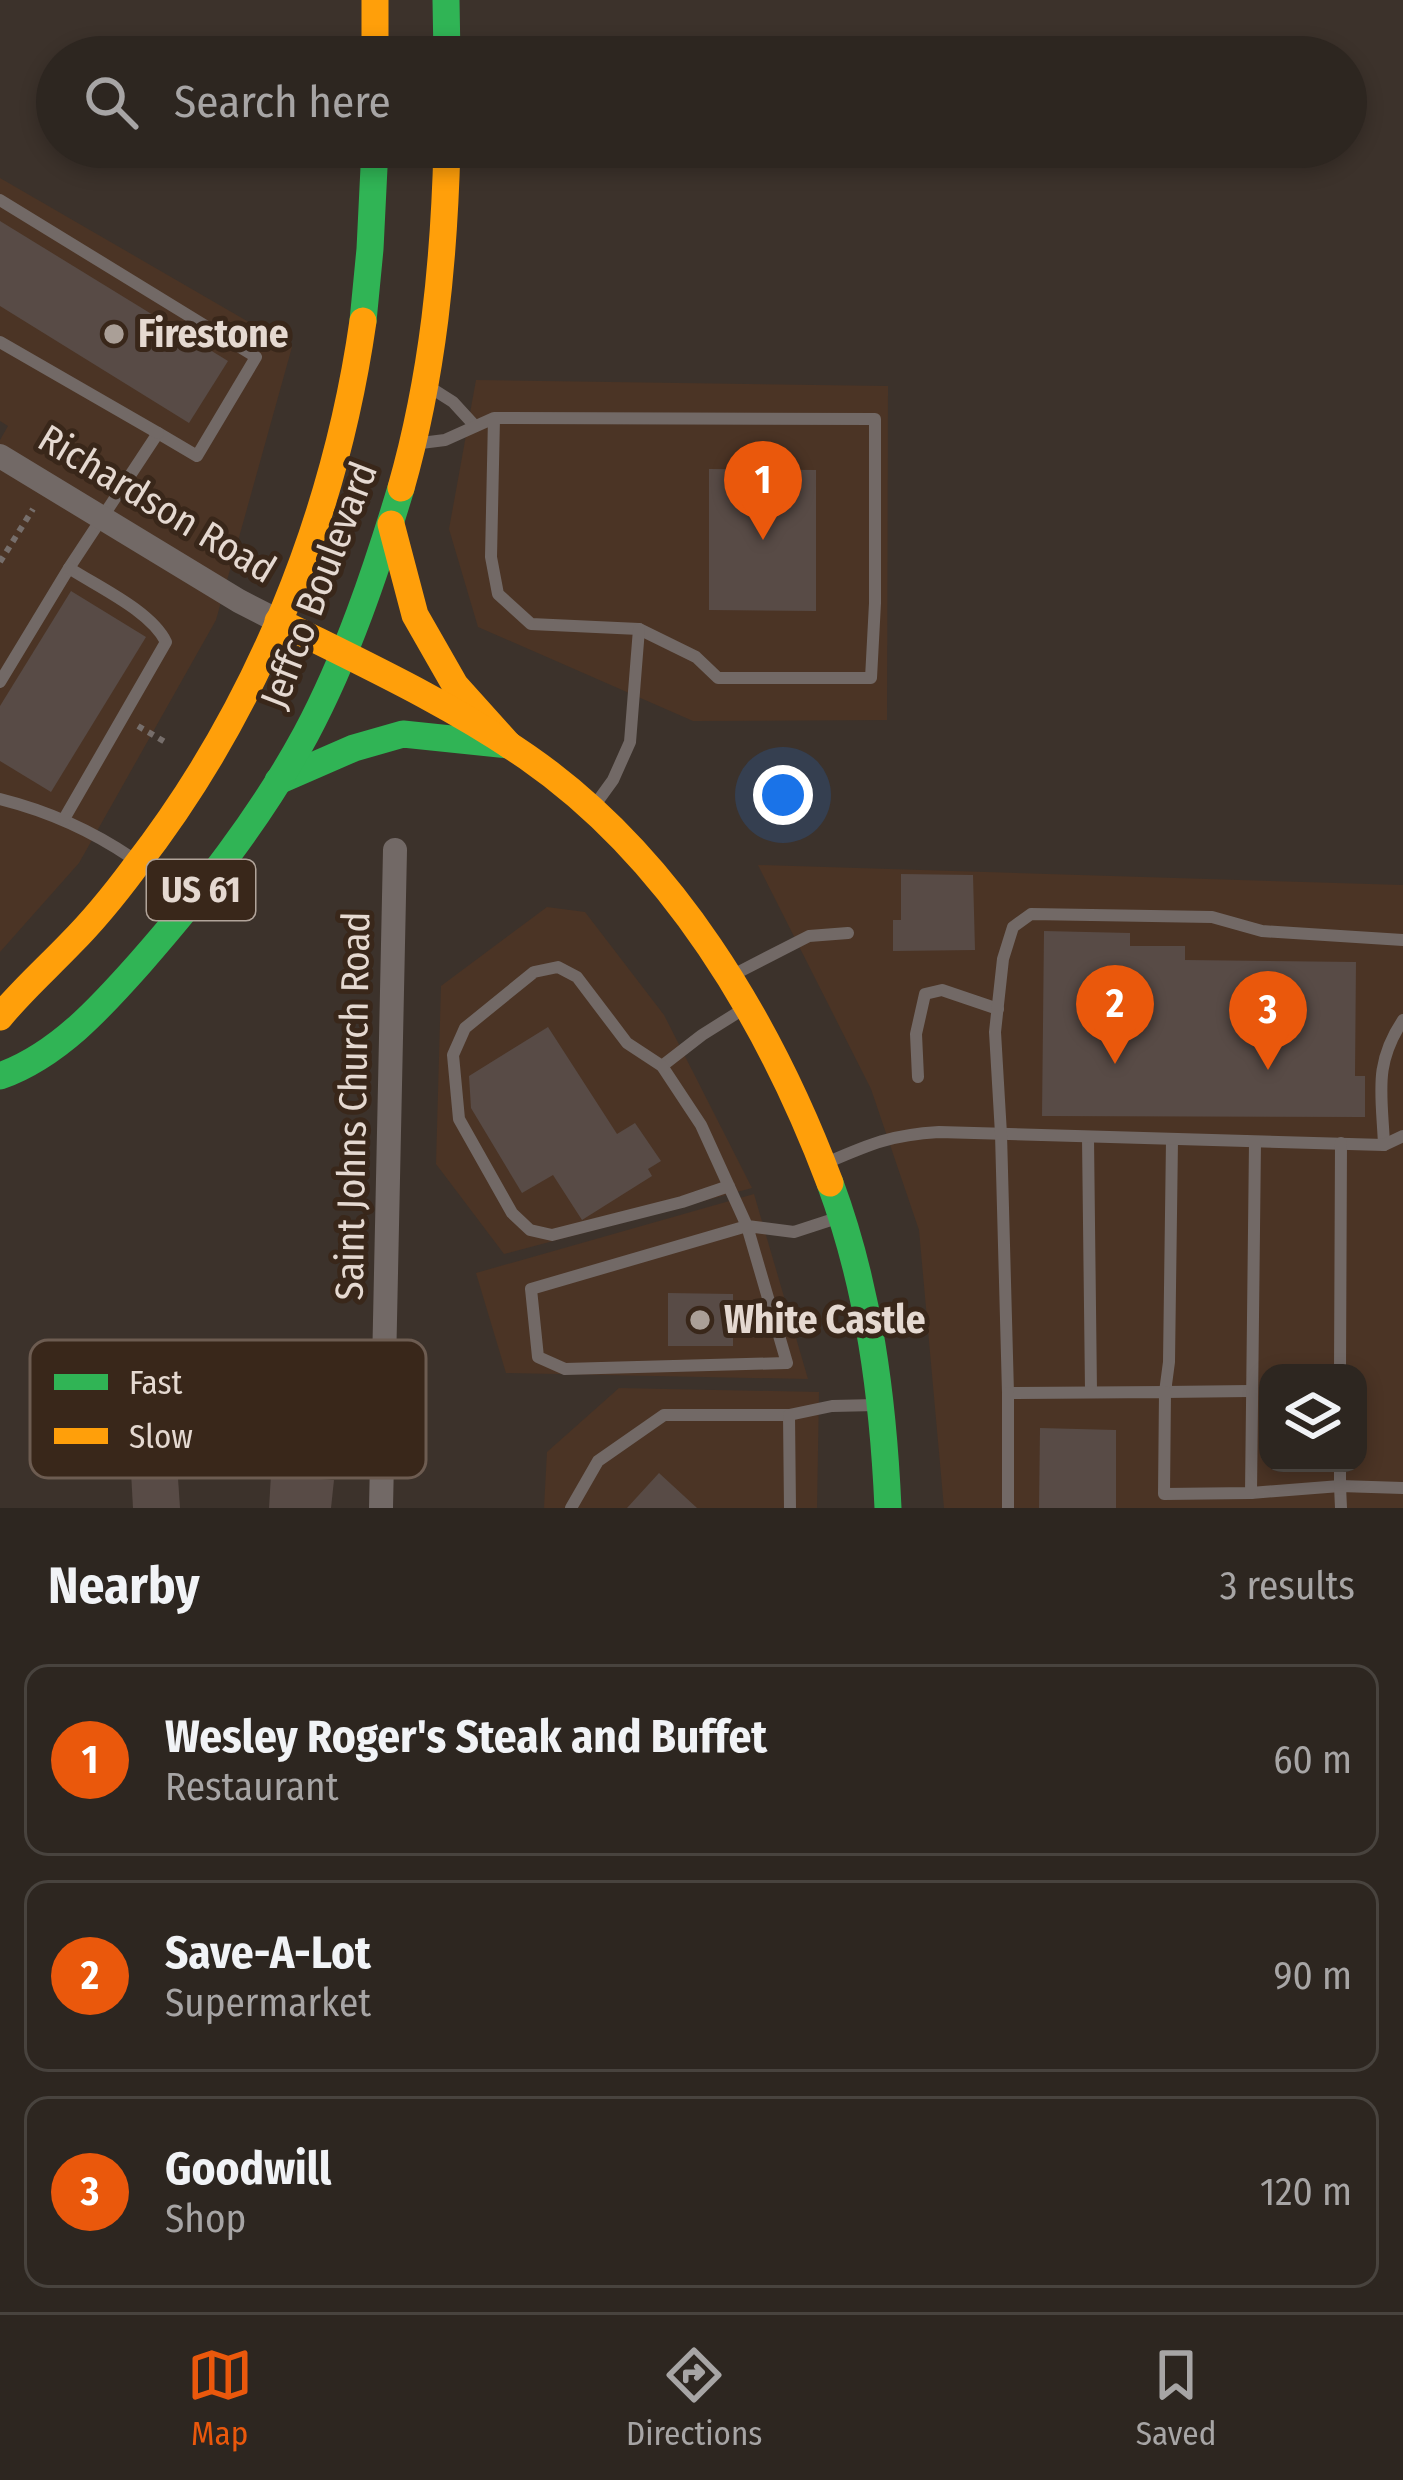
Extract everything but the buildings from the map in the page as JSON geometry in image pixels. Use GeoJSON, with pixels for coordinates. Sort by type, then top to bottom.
{"type":"FeatureCollection","features":[{"type":"Feature","properties":{"kind":"main road"},"geometry":{"type":"LineString","coordinates":[[375,0],[375,36]]}},
{"type":"Feature","properties":{"kind":"main road"},"geometry":{"type":"LineString","coordinates":[[446,0],[447,36]]}},
{"type":"Feature","properties":{"kind":"main road","name":"Jeffco Boulevard"},"geometry":{"type":"LineString","coordinates":[[0,1017],[77,936],[182,802],[220,740],[278,621],[321,506],[346,419],[370,256],[374,168]]}},
{"type":"Feature","properties":{"kind":"main road","name":"Jeffco Boulevard"},"geometry":{"type":"LineString","coordinates":[[0,1076],[56,1046],[128,978],[227,857],[309,727],[343,654],[391,524],[412,445],[435,327],[447,168]]}},
{"type":"Feature","properties":{"kind":"main road"},"geometry":{"type":"LineString","coordinates":[[391,524],[415,615],[455,686],[509,745]]}},
{"type":"Feature","properties":{"kind":"main road","name":"Richardson Road"},"geometry":{"type":"LineString","coordinates":[[278,621],[509,745],[564,784],[665,885],[730,977],[797,1098],[844,1216],[872,1327],[883,1405],[888,1508]]}},
{"type":"Feature","properties":{"kind":"main road"},"geometry":{"type":"LineString","coordinates":[[278,781],[354,748],[403,734],[509,745]]}},
{"type":"Feature","properties":{"kind":"street","name":"Richardson Road"},"geometry":{"type":"LineString","coordinates":[[0,456],[278,621]]}},
{"type":"Feature","properties":{"kind":"street","name":"Saint Johns Church Road"},"geometry":{"type":"LineString","coordinates":[[385,1340],[395,850]]}},
{"type":"Feature","properties":{"kind":"street","name":"Saint Johns Church Road"},"geometry":{"type":"LineString","coordinates":[[381,1508],[382,1478]]}},
{"type":"Feature","properties":{"kind":"lane"},"geometry":{"type":"LineString","coordinates":[[0,200],[256,357],[197,456],[0,342]]}},
{"type":"Feature","properties":{"kind":"lane"},"geometry":{"type":"LineString","coordinates":[[425,385],[452,402],[475,426]]}},
{"type":"Feature","properties":{"kind":"lane"},"geometry":{"type":"LineString","coordinates":[[412,445],[446,440],[494,418],[874,419],[872,678],[718,678],[696,657],[639,628],[531,625],[498,594],[491,557],[494,418]]}},
{"type":"Feature","properties":{"kind":"lane"},"geometry":{"type":"LineString","coordinates":[[0,682],[158,433]]}},
{"type":"Feature","properties":{"kind":"lane"},"geometry":{"type":"LineString","coordinates":[[64,819],[166,642],[160,628],[146,617],[69,568]]}},
{"type":"Feature","properties":{"kind":"lane"},"geometry":{"type":"LineString","coordinates":[[592,809],[613,780],[630,742],[639,628]]}},
{"type":"Feature","properties":{"kind":"lane"},"geometry":{"type":"LineString","coordinates":[[0,799],[64,819],[138,862]]}},
{"type":"Feature","properties":{"kind":"lane"},"geometry":{"type":"LineString","coordinates":[[1008,1508],[995,1032],[1003,959],[1013,927],[1031,914],[1212,917],[1262,931],[1403,940]]}},
{"type":"Feature","properties":{"kind":"lane"},"geometry":{"type":"LineString","coordinates":[[730,977],[809,936],[848,933]]}},
{"type":"Feature","properties":{"kind":"lane"},"geometry":{"type":"LineString","coordinates":[[729,1186],[551,1235],[530,1230],[512,1214],[459,1119],[453,1054],[465,1028],[534,972],[558,967],[577,977],[627,1043],[662,1066],[701,1125],[729,1186],[747,1226],[787,1363],[565,1370],[538,1357],[531,1289],[747,1226],[794,1232],[844,1216]]}},
{"type":"Feature","properties":{"kind":"lane"},"geometry":{"type":"LineString","coordinates":[[918,1077],[916,1034],[925,994],[942,990],[998,1009]]}},
{"type":"Feature","properties":{"kind":"lane"},"geometry":{"type":"LineString","coordinates":[[662,1066],[748,1006]]}},
{"type":"Feature","properties":{"kind":"lane"},"geometry":{"type":"LineString","coordinates":[[1384,1145],[1382,1061],[1403,1020]]}},
{"type":"Feature","properties":{"kind":"lane"},"geometry":{"type":"LineString","coordinates":[[825,1164],[901,1134],[939,1132],[1384,1145],[1403,1136]]}},
{"type":"Feature","properties":{"kind":"lane"},"geometry":{"type":"LineString","coordinates":[[1088,1138],[1091,1391]]}},
{"type":"Feature","properties":{"kind":"lane"},"geometry":{"type":"LineString","coordinates":[[1172,1141],[1163,1501],[1340,1486],[1403,1488]]}},
{"type":"Feature","properties":{"kind":"lane"},"geometry":{"type":"LineString","coordinates":[[1251,1493],[1255,1142]]}},
{"type":"Feature","properties":{"kind":"lane"},"geometry":{"type":"LineString","coordinates":[[1340,1364],[1341,1143]]}},
{"type":"Feature","properties":{"kind":"lane"},"geometry":{"type":"LineString","coordinates":[[1008,1393],[1250,1391]]}},
{"type":"Feature","properties":{"kind":"lane"},"geometry":{"type":"LineString","coordinates":[[571,1508],[598,1460],[664,1415],[789,1415],[832,1406],[883,1405]]}},
{"type":"Feature","properties":{"kind":"lane"},"geometry":{"type":"LineString","coordinates":[[789,1415],[790,1508]]}},
{"type":"Feature","properties":{"kind":"lane"},"geometry":{"type":"LineString","coordinates":[[1340,1472],[1341,1508]]}},
{"type":"Feature","properties":{"kind":"path"},"geometry":{"type":"LineString","coordinates":[[0,562],[34,507]]}},
{"type":"Feature","properties":{"kind":"path"},"geometry":{"type":"LineString","coordinates":[[138,726],[165,742]]}},
{"type":"Feature","properties":{"kind":"shaded area"},"geometry":{"type":"Polygon","coordinates":[[[0,178],[292,347],[216,620],[79,863],[0,952],[0,440],[8,426],[0,421],[0,178]]]}},
{"type":"Feature","properties":{"kind":"shaded area"},"geometry":{"type":"Polygon","coordinates":[[[476,380],[888,386],[887,720],[693,721],[478,627],[449,529],[476,380]]]}},
{"type":"Feature","properties":{"kind":"shaded area"},"geometry":{"type":"Polygon","coordinates":[[[758,865],[1403,885],[1403,1508],[944,1508],[919,1230],[871,1089],[758,865]]]}},
{"type":"Feature","properties":{"kind":"shaded area"},"geometry":{"type":"Polygon","coordinates":[[[547,907],[585,912],[664,1015],[752,1188],[504,1254],[436,1164],[441,986],[547,907]]]}},
{"type":"Feature","properties":{"kind":"shaded area"},"geometry":{"type":"Polygon","coordinates":[[[754,1194],[808,1379],[506,1373],[476,1273],[754,1194]]]}},
{"type":"Feature","properties":{"kind":"shaded area"},"geometry":{"type":"Polygon","coordinates":[[[619,1388],[819,1392],[817,1508],[544,1508],[547,1452],[619,1388]]]}},
{"type":"Feature","properties":{"kind":"traffic: fast"},"geometry":{"type":"LineString","coordinates":[[446,0],[447,36]]}},
{"type":"Feature","properties":{"kind":"traffic: fast"},"geometry":{"type":"LineString","coordinates":[[363,321],[374,168]]}},
{"type":"Feature","properties":{"kind":"traffic: fast"},"geometry":{"type":"LineString","coordinates":[[0,1076],[40,1056],[94,1013],[186,909],[250,824],[306,734],[335,675],[401,488]]}},
{"type":"Feature","properties":{"kind":"traffic: fast"},"geometry":{"type":"LineString","coordinates":[[278,781],[354,748],[403,734],[509,745]]}},
{"type":"Feature","properties":{"kind":"traffic: fast"},"geometry":{"type":"LineString","coordinates":[[830,1183],[855,1262],[872,1343],[888,1508]]}},
{"type":"Feature","properties":{"kind":"traffic: slow"},"geometry":{"type":"LineString","coordinates":[[375,0],[375,36]]}},
{"type":"Feature","properties":{"kind":"traffic: slow"},"geometry":{"type":"LineString","coordinates":[[401,488],[435,319],[446,168]]}},
{"type":"Feature","properties":{"kind":"traffic: slow"},"geometry":{"type":"LineString","coordinates":[[0,1017],[87,926],[135,867],[179,807],[253,677],[284,609],[333,467],[363,321]]}},
{"type":"Feature","properties":{"kind":"traffic: slow"},"geometry":{"type":"LineString","coordinates":[[391,524],[415,615],[455,685],[509,745]]}},
{"type":"Feature","properties":{"kind":"traffic: slow"},"geometry":{"type":"LineString","coordinates":[[278,621],[405,684],[497,737],[579,797],[627,843],[710,947],[745,1003],[777,1062],[830,1183]]}},
{"type":"Feature","properties":{"kind":"place","name":"Firestone"},"geometry":{"type":"Point","coordinates":[114,334]}},
{"type":"Feature","properties":{"kind":"place","name":"Wesley Roger's Steak and Buffet"},"geometry":{"type":"Point","coordinates":[763,540]}},
{"type":"Feature","properties":{"kind":"place","name":"Save-A-Lot"},"geometry":{"type":"Point","coordinates":[1115,1064]}},
{"type":"Feature","properties":{"kind":"place","name":"Goodwill"},"geometry":{"type":"Point","coordinates":[1268,1070]}},
{"type":"Feature","properties":{"kind":"place","name":"White Castle"},"geometry":{"type":"Point","coordinates":[700,1320]}}]}
